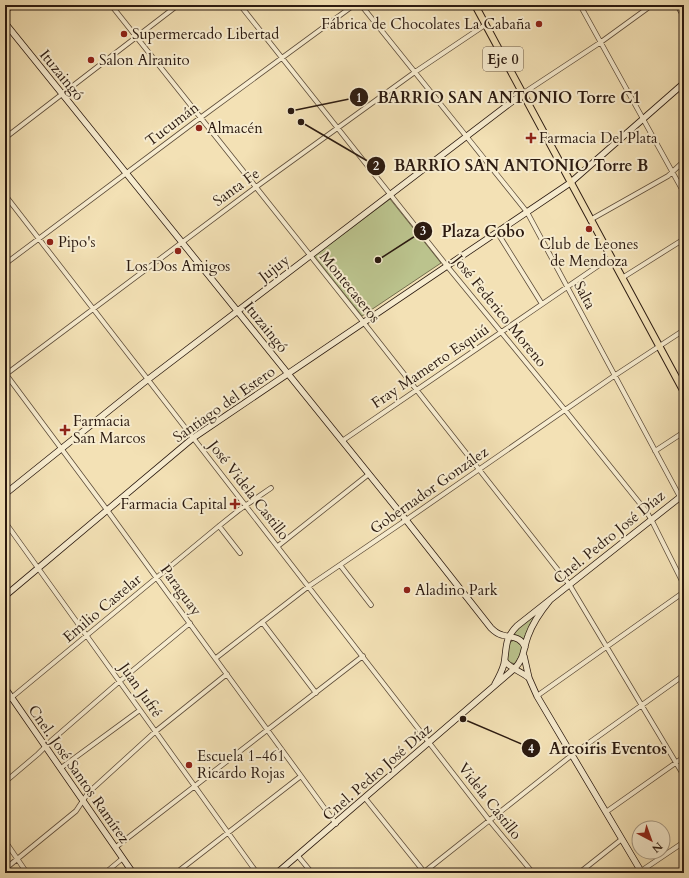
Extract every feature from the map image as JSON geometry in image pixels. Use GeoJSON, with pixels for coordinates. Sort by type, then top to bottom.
{"type":"FeatureCollection","features":[{"type":"Feature","properties":{"kind":"main road","name":"Eje 0"},"geometry":{"type":"LineString","coordinates":[[474,5],[684,392]]}},
{"type":"Feature","properties":{"kind":"street"},"geometry":{"type":"LineString","coordinates":[[5,12],[14,5]]}},
{"type":"Feature","properties":{"kind":"street","name":"Montecaseros"},"geometry":{"type":"LineString","coordinates":[[111,5],[480,469],[569,584],[684,776]]}},
{"type":"Feature","properties":{"kind":"street"},"geometry":{"type":"LineString","coordinates":[[5,138],[178,5]]}},
{"type":"Feature","properties":{"kind":"street","name":"José Federico Moreno"},"geometry":{"type":"LineString","coordinates":[[240,5],[337,129],[565,410],[651,519],[684,585]]}},
{"type":"Feature","properties":{"kind":"street","name":"Tucumán"},"geometry":{"type":"LineString","coordinates":[[5,264],[354,5]]}},
{"type":"Feature","properties":{"kind":"street","name":"Salta"},"geometry":{"type":"LineString","coordinates":[[361,5],[527,212],[655,451],[682,495]]}},
{"type":"Feature","properties":{"kind":"street"},"geometry":{"type":"LineString","coordinates":[[580,5],[684,193]]}},
{"type":"Feature","properties":{"kind":"street"},"geometry":{"type":"LineString","coordinates":[[522,94],[601,42],[652,5]]}},
{"type":"Feature","properties":{"kind":"street"},"geometry":{"type":"LineString","coordinates":[[677,5],[684,17]]}},
{"type":"Feature","properties":{"kind":"street","name":"Ituzaingó"},"geometry":{"type":"LineString","coordinates":[[5,23],[406,520],[490,628],[509,639]]}},
{"type":"Feature","properties":{"kind":"street","name":"Santa Fe"},"geometry":{"type":"LineString","coordinates":[[5,374],[256,187],[415,72],[485,25]]}},
{"type":"Feature","properties":{"kind":"street","name":"Santiago del Estero"},"geometry":{"type":"LineString","coordinates":[[5,596],[193,438],[570,183],[684,83]]}},
{"type":"Feature","properties":{"kind":"street","name":"Jujuy"},"geometry":{"type":"LineString","coordinates":[[5,494],[61,448],[237,311],[522,94]]}},
{"type":"Feature","properties":{"kind":"street"},"geometry":{"type":"LineString","coordinates":[[590,220],[668,176],[684,161]]}},
{"type":"Feature","properties":{"kind":"street","name":"José Videla Castillo"},"geometry":{"type":"LineString","coordinates":[[5,195],[430,743]]}},
{"type":"Feature","properties":{"kind":"street"},"geometry":{"type":"LineString","coordinates":[[497,232],[542,304]]}},
{"type":"Feature","properties":{"kind":"street"},"geometry":{"type":"LineString","coordinates":[[622,278],[684,239]]}},
{"type":"Feature","properties":{"kind":"street","name":"Fray Mamerto Esquiú"},"geometry":{"type":"LineString","coordinates":[[342,441],[611,257]]}},
{"type":"Feature","properties":{"kind":"street","name":"Gobernador González"},"geometry":{"type":"LineString","coordinates":[[216,658],[309,586],[659,345],[684,330]]}},
{"type":"Feature","properties":{"kind":"street","name":"Paraguay"},"geometry":{"type":"LineString","coordinates":[[5,374],[228,674],[336,824]]}},
{"type":"Feature","properties":{"kind":"street"},"geometry":{"type":"LineString","coordinates":[[655,451],[684,432]]}},
{"type":"Feature","properties":{"kind":"street"},"geometry":{"type":"LineString","coordinates":[[278,546],[369,474]]}},
{"type":"Feature","properties":{"kind":"street","name":"Emilio Castelar"},"geometry":{"type":"LineString","coordinates":[[5,703],[219,526],[271,488]]}},
{"type":"Feature","properties":{"kind":"street","name":"Cnel. Pedro José Díaz"},"geometry":{"type":"LineString","coordinates":[[491,689],[501,673],[509,639],[517,626],[682,495]]}},
{"type":"Feature","properties":{"kind":"street","name":"Juan Jufré"},"geometry":{"type":"LineString","coordinates":[[5,522],[257,873]]}},
{"type":"Feature","properties":{"kind":"street"},"geometry":{"type":"LineString","coordinates":[[219,526],[240,553]]}},
{"type":"Feature","properties":{"kind":"street"},"geometry":{"type":"LineString","coordinates":[[340,565],[371,604]]}},
{"type":"Feature","properties":{"kind":"street"},"geometry":{"type":"LineString","coordinates":[[536,696],[684,592]]}},
{"type":"Feature","properties":{"kind":"street","name":"Cnel. Pedro José Díaz"},"geometry":{"type":"LineString","coordinates":[[277,873],[430,743],[520,662],[524,656],[525,647],[532,627],[550,600]]}},
{"type":"Feature","properties":{"kind":"street"},"geometry":{"type":"LineString","coordinates":[[262,622],[316,692]]}},
{"type":"Feature","properties":{"kind":"street"},"geometry":{"type":"LineString","coordinates":[[5,782],[120,681],[190,623]]}},
{"type":"Feature","properties":{"kind":"street"},"geometry":{"type":"LineString","coordinates":[[509,639],[519,639],[525,647]]}},
{"type":"Feature","properties":{"kind":"street"},"geometry":{"type":"LineString","coordinates":[[116,847],[363,656]]}},
{"type":"Feature","properties":{"kind":"street"},"geometry":{"type":"LineString","coordinates":[[524,656],[529,678],[536,696],[642,872],[684,842]]}},
{"type":"Feature","properties":{"kind":"street"},"geometry":{"type":"LineString","coordinates":[[504,661],[529,678]]}},
{"type":"Feature","properties":{"kind":"street"},"geometry":{"type":"LineString","coordinates":[[5,869],[76,811],[88,793],[156,731],[228,674]]}},
{"type":"Feature","properties":{"kind":"street"},"geometry":{"type":"LineString","coordinates":[[365,798],[424,873],[572,754],[684,675]]}},
{"type":"Feature","properties":{"kind":"street","name":"Cnel. José Santos Ramírez"},"geometry":{"type":"LineString","coordinates":[[5,688],[133,873]]}},
{"type":"Feature","properties":{"kind":"street"},"geometry":{"type":"LineString","coordinates":[[61,768],[140,710]]}},
{"type":"Feature","properties":{"kind":"street","name":"Videla Castillo"},"geometry":{"type":"LineString","coordinates":[[430,743],[533,873]]}},
{"type":"Feature","properties":{"kind":"street"},"geometry":{"type":"LineString","coordinates":[[606,812],[684,758]]}},
{"type":"Feature","properties":{"kind":"street"},"geometry":{"type":"LineString","coordinates":[[176,873],[301,776]]}},
{"type":"Feature","properties":{"kind":"street"},"geometry":{"type":"LineString","coordinates":[[579,873],[622,839]]}},
{"type":"Feature","properties":{"kind":"street"},"geometry":{"type":"LineString","coordinates":[[5,841],[27,873]]}},
{"type":"Feature","properties":{"kind":"street"},"geometry":{"type":"LineString","coordinates":[[298,856],[312,873]]}},
{"type":"Feature","properties":{"kind":"street"},"geometry":{"type":"LineString","coordinates":[[105,873],[123,858]]}},
{"type":"Feature","properties":{"kind":"green space"},"geometry":{"type":"Polygon","coordinates":[[[390,199],[441,263],[362,316],[314,256],[390,199]]]}},
{"type":"Feature","properties":{"kind":"green space"},"geometry":{"type":"Polygon","coordinates":[[[540,609],[531,623],[524,639],[514,634],[517,629],[540,609]]]}},
{"type":"Feature","properties":{"kind":"green space"},"geometry":{"type":"Polygon","coordinates":[[[517,640],[522,647],[522,651],[515,664],[509,662],[507,658],[509,643],[517,640]]]}},
{"type":"Feature","properties":{"kind":"place","name":"Fábrica de Chocolates La Cabaña"},"geometry":{"type":"Point","coordinates":[539,24]}},
{"type":"Feature","properties":{"kind":"place","name":"Supermercado Libertad"},"geometry":{"type":"Point","coordinates":[124,34]}},
{"type":"Feature","properties":{"kind":"place","name":"Salon Alranito"},"geometry":{"type":"Point","coordinates":[91,60]}},
{"type":"Feature","properties":{"kind":"place","name":"BARRIO SAN ANTONIO Torre C1"},"geometry":{"type":"Point","coordinates":[291,111]}},
{"type":"Feature","properties":{"kind":"place","name":"BARRIO SAN ANTONIO Torre B"},"geometry":{"type":"Point","coordinates":[301,122]}},
{"type":"Feature","properties":{"kind":"place","name":"Almacén"},"geometry":{"type":"Point","coordinates":[199,128]}},
{"type":"Feature","properties":{"kind":"place","name":"Farmacia Del Plata"},"geometry":{"type":"Point","coordinates":[531,138]}},
{"type":"Feature","properties":{"kind":"place","name":"Club de Leones de Mendoza"},"geometry":{"type":"Point","coordinates":[589,229]}},
{"type":"Feature","properties":{"kind":"place","name":"Pipo's"},"geometry":{"type":"Point","coordinates":[50,242]}},
{"type":"Feature","properties":{"kind":"place","name":"Los Dos Amigos"},"geometry":{"type":"Point","coordinates":[178,251]}},
{"type":"Feature","properties":{"kind":"place","name":"Plaza Cobo"},"geometry":{"type":"Point","coordinates":[378,260]}},
{"type":"Feature","properties":{"kind":"place","name":"Farmacia San Marcos"},"geometry":{"type":"Point","coordinates":[65,430]}},
{"type":"Feature","properties":{"kind":"place","name":"Farmacia Capital"},"geometry":{"type":"Point","coordinates":[235,504]}},
{"type":"Feature","properties":{"kind":"place","name":"Aladino Park"},"geometry":{"type":"Point","coordinates":[407,590]}},
{"type":"Feature","properties":{"kind":"place","name":"Arcoiris Eventos"},"geometry":{"type":"Point","coordinates":[463,719]}},
{"type":"Feature","properties":{"kind":"place","name":"Escuela 1-461 Ricardo Rojas"},"geometry":{"type":"Point","coordinates":[189,765]}}]}
